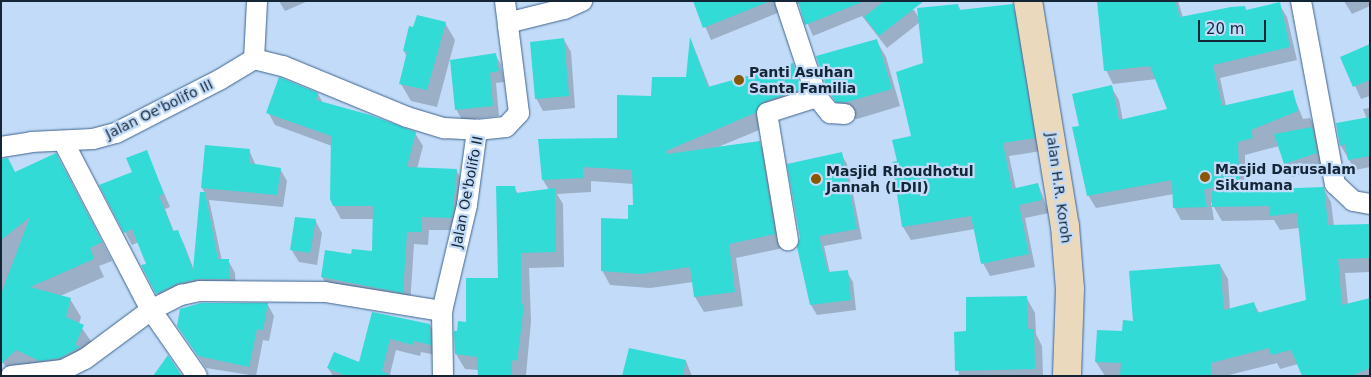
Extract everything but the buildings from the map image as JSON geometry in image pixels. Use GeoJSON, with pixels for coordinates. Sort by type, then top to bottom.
{"type":"FeatureCollection","features":[{"type":"Feature","properties":{"kind":"main road","name":"Jalan H.R. Koroh"},"geometry":{"type":"LineString","coordinates":[[1028,1],[1065,226],[1070,289],[1067,376]]}},
{"type":"Feature","properties":{"kind":"street"},"geometry":{"type":"LineString","coordinates":[[257,1],[254,59],[283,66],[407,117],[444,128],[477,130]]}},
{"type":"Feature","properties":{"kind":"street"},"geometry":{"type":"LineString","coordinates":[[506,1],[508,26]]}},
{"type":"Feature","properties":{"kind":"street"},"geometry":{"type":"LineString","coordinates":[[508,26],[515,21],[564,9],[582,1]]}},
{"type":"Feature","properties":{"kind":"street"},"geometry":{"type":"LineString","coordinates":[[785,1],[817,97],[830,113],[845,114]]}},
{"type":"Feature","properties":{"kind":"street"},"geometry":{"type":"LineString","coordinates":[[1301,1],[1335,184],[1353,201],[1370,204]]}},
{"type":"Feature","properties":{"kind":"street","name":"Jalan Oe'bolifo II"},"geometry":{"type":"LineString","coordinates":[[443,376],[442,311],[465,214],[477,130],[506,126],[519,113],[508,26]]}},
{"type":"Feature","properties":{"kind":"street","name":"Jalan Oe'bolifo III"},"geometry":{"type":"LineString","coordinates":[[1,147],[93,140],[116,133],[201,90],[254,59]]}},
{"type":"Feature","properties":{"kind":"street"},"geometry":{"type":"LineString","coordinates":[[788,240],[767,113],[817,97]]}},
{"type":"Feature","properties":{"kind":"street"},"geometry":{"type":"LineString","coordinates":[[63,141],[151,310],[198,376]]}},
{"type":"Feature","properties":{"kind":"street"},"geometry":{"type":"LineString","coordinates":[[1,373],[11,376],[63,370],[85,359],[151,310],[181,295],[222,290],[325,292],[442,311]]}},
{"type":"Feature","properties":{"kind":"place","name":"Panti Asuhan Santa Familia"},"geometry":{"type":"Point","coordinates":[739,80]}},
{"type":"Feature","properties":{"kind":"place","name":"Masjid Darusalam Sikumana"},"geometry":{"type":"Point","coordinates":[1205,177]}},
{"type":"Feature","properties":{"kind":"place","name":"Masjid Rhoudhotul Jannah (LDII)"},"geometry":{"type":"Point","coordinates":[816,179]}}]}
